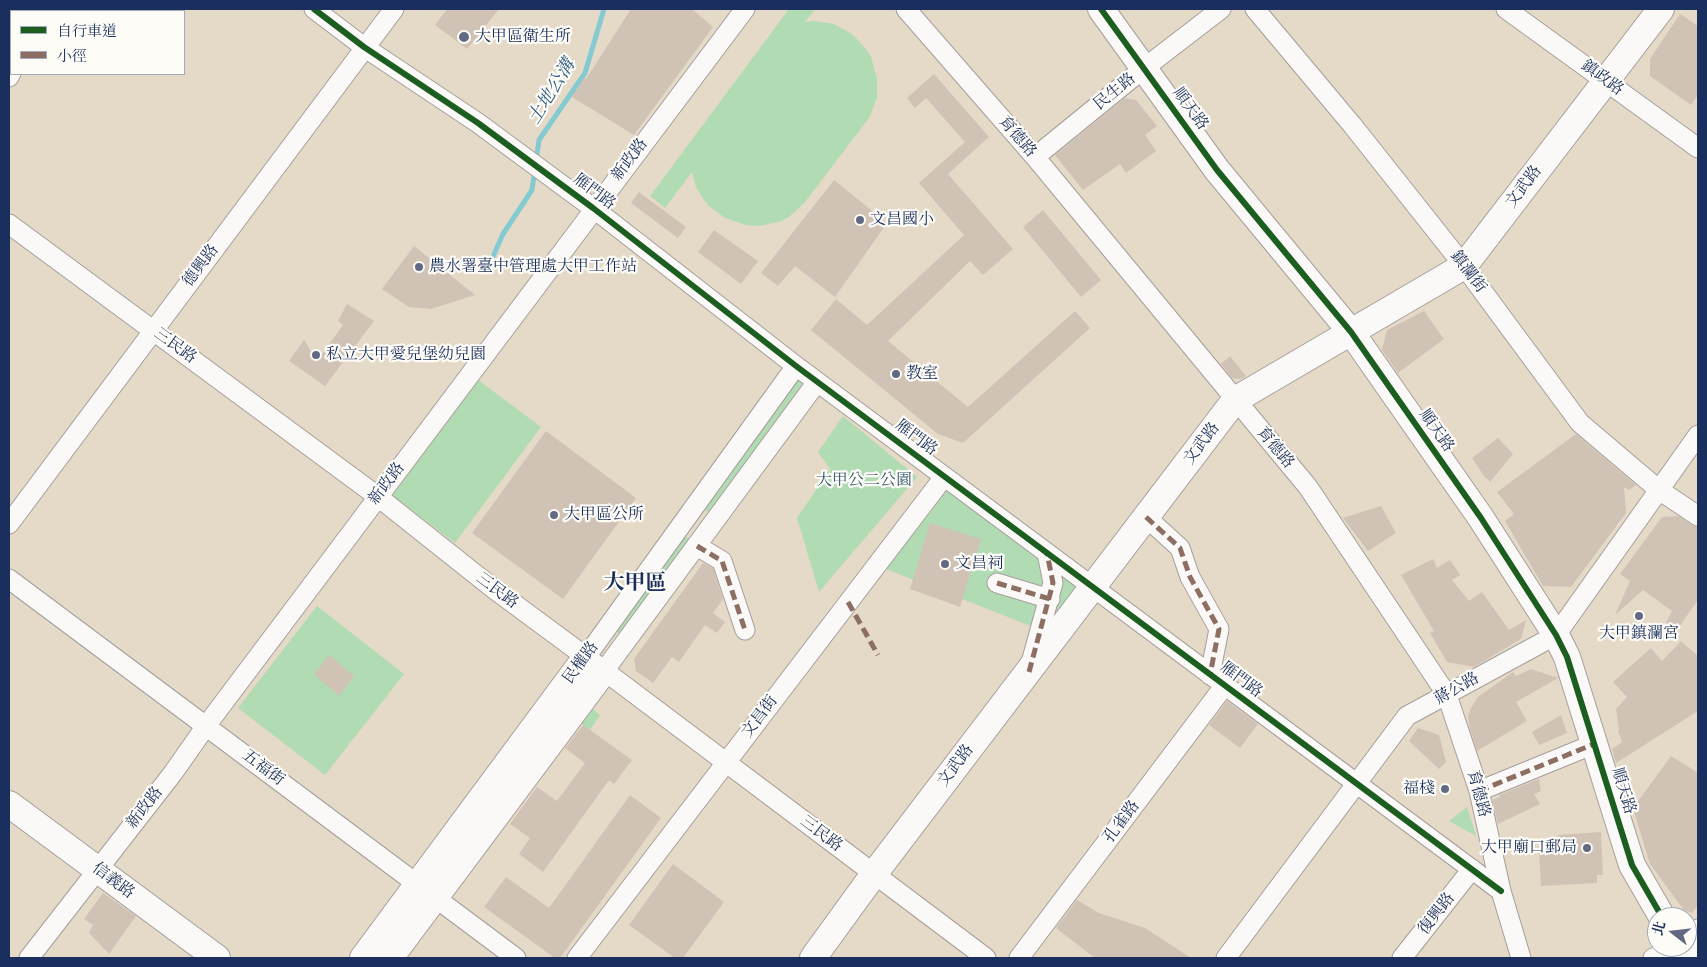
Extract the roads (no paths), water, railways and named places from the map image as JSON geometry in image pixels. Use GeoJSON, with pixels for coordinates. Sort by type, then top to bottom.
{"type":"FeatureCollection","features":[{"type":"Feature","properties":{"kind":"street","name":"雁門路"},"geometry":{"type":"LineString","coordinates":[[314,9],[364,48],[478,123],[593,208],[817,382],[1501,891]]}},
{"type":"Feature","properties":{"kind":"street","name":"德興路"},"geometry":{"type":"LineString","coordinates":[[9,524],[394,9]]}},
{"type":"Feature","properties":{"kind":"street","name":"新政路"},"geometry":{"type":"LineString","coordinates":[[28,958],[173,773],[378,496],[517,313],[593,208],[745,9]]}},
{"type":"Feature","properties":{"kind":"street","name":"育德路"},"geometry":{"type":"LineString","coordinates":[[906,9],[1035,158],[1308,487],[1447,695],[1479,791],[1501,891],[1521,958]]}},
{"type":"Feature","properties":{"kind":"street","name":"順天路"},"geometry":{"type":"LineString","coordinates":[[1101,9],[1217,170],[1351,332],[1481,518],[1556,635],[1567,657],[1632,865],[1656,907]]}},
{"type":"Feature","properties":{"kind":"street","name":"民生路"},"geometry":{"type":"LineString","coordinates":[[1035,158],[1143,69],[1221,9]]}},
{"type":"Feature","properties":{"kind":"street","name":"鎮瀾街"},"geometry":{"type":"LineString","coordinates":[[1255,9],[1353,126],[1464,266],[1580,423],[1659,490],[1698,516]]}},
{"type":"Feature","properties":{"kind":"street","name":"鎮政路"},"geometry":{"type":"LineString","coordinates":[[1506,9],[1698,148]]}},
{"type":"Feature","properties":{"kind":"street","name":"文武路"},"geometry":{"type":"LineString","coordinates":[[813,958],[874,874],[1235,400],[1464,266],[1661,9]]}},
{"type":"Feature","properties":{"kind":"street","name":"三民路"},"geometry":{"type":"LineString","coordinates":[[9,224],[378,496],[494,589],[986,958]]}},
{"type":"Feature","properties":{"kind":"street","name":"民權路"},"geometry":{"type":"LineString","coordinates":[[595,664],[687,517],[796,366]]}},
{"type":"Feature","properties":{"kind":"street","name":"民權路"},"geometry":{"type":"LineString","coordinates":[[363,958],[426,891],[595,664],[704,536],[817,382]]}},
{"type":"Feature","properties":{"kind":"street","name":"蔣公路"},"geometry":{"type":"LineString","coordinates":[[1226,958],[1407,716],[1556,635],[1698,435]]}},
{"type":"Feature","properties":{"kind":"street","name":"文昌街"},"geometry":{"type":"LineString","coordinates":[[577,958],[944,476]]}},
{"type":"Feature","properties":{"kind":"street"},"geometry":{"type":"LineString","coordinates":[[687,517],[722,561],[745,630]]}},
{"type":"Feature","properties":{"kind":"street"},"geometry":{"type":"LineString","coordinates":[[1146,517],[1180,548],[1190,577],[1220,629],[1217,680]]}},
{"type":"Feature","properties":{"kind":"street"},"geometry":{"type":"LineString","coordinates":[[1028,672],[1053,583],[1047,553]]}},
{"type":"Feature","properties":{"kind":"street","name":"五福街"},"geometry":{"type":"LineString","coordinates":[[9,579],[516,958]]}},
{"type":"Feature","properties":{"kind":"street"},"geometry":{"type":"LineString","coordinates":[[997,583],[1050,599]]}},
{"type":"Feature","properties":{"kind":"street","name":"孔雀路"},"geometry":{"type":"LineString","coordinates":[[1019,958],[1217,680]]}},
{"type":"Feature","properties":{"kind":"street"},"geometry":{"type":"LineString","coordinates":[[1479,791],[1594,744]]}},
{"type":"Feature","properties":{"kind":"street","name":"信義路"},"geometry":{"type":"LineString","coordinates":[[9,804],[217,958]]}},
{"type":"Feature","properties":{"kind":"street","name":"復興路"},"geometry":{"type":"LineString","coordinates":[[1402,958],[1472,869]]}},
{"type":"Feature","properties":{"kind":"street","name":"民權路"},"geometry":{"type":"LineString","coordinates":[[390,958],[426,891]]}},
{"type":"Feature","properties":{"kind":"waterway","name":"土地公溝"},"geometry":{"type":"LineString","coordinates":[[536,161],[539,140],[585,73],[604,9]]}},
{"type":"Feature","properties":{"kind":"waterway","name":"土地公溝"},"geometry":{"type":"LineString","coordinates":[[487,270],[503,234],[532,190],[535,169]]}},
{"type":"Feature","properties":{"kind":"place","name":"大甲區衛生所"},"geometry":{"type":"Point","coordinates":[464,37]}},
{"type":"Feature","properties":{"kind":"place","name":"文昌國小"},"geometry":{"type":"Point","coordinates":[860,220]}},
{"type":"Feature","properties":{"kind":"place","name":"農水署臺中管理處大甲工作站"},"geometry":{"type":"Point","coordinates":[419,267]}},
{"type":"Feature","properties":{"kind":"place","name":"私立大甲愛兒堡幼兒園"},"geometry":{"type":"Point","coordinates":[316,355]}},
{"type":"Feature","properties":{"kind":"place","name":"教室"},"geometry":{"type":"Point","coordinates":[896,374]}},
{"type":"Feature","properties":{"kind":"place","name":"大甲區公所"},"geometry":{"type":"Point","coordinates":[554,515]}},
{"type":"Feature","properties":{"kind":"place","name":"文昌祠"},"geometry":{"type":"Point","coordinates":[945,564]}},
{"type":"Feature","properties":{"kind":"place","name":"大甲鎮瀾宮"},"geometry":{"type":"Point","coordinates":[1639,616]}},
{"type":"Feature","properties":{"kind":"place","name":"福棧"},"geometry":{"type":"Point","coordinates":[1445,789]}},
{"type":"Feature","properties":{"kind":"place","name":"大甲廟口郵局"},"geometry":{"type":"Point","coordinates":[1587,848]}},
{"type":"Feature","properties":{"kind":"district","name":"大甲區"},"geometry":{"type":"Point","coordinates":[635,584]}},
{"type":"Feature","properties":{"kind":"park label","name":"大甲公二公園"},"geometry":{"type":"Point","coordinates":[864,481]}}]}
